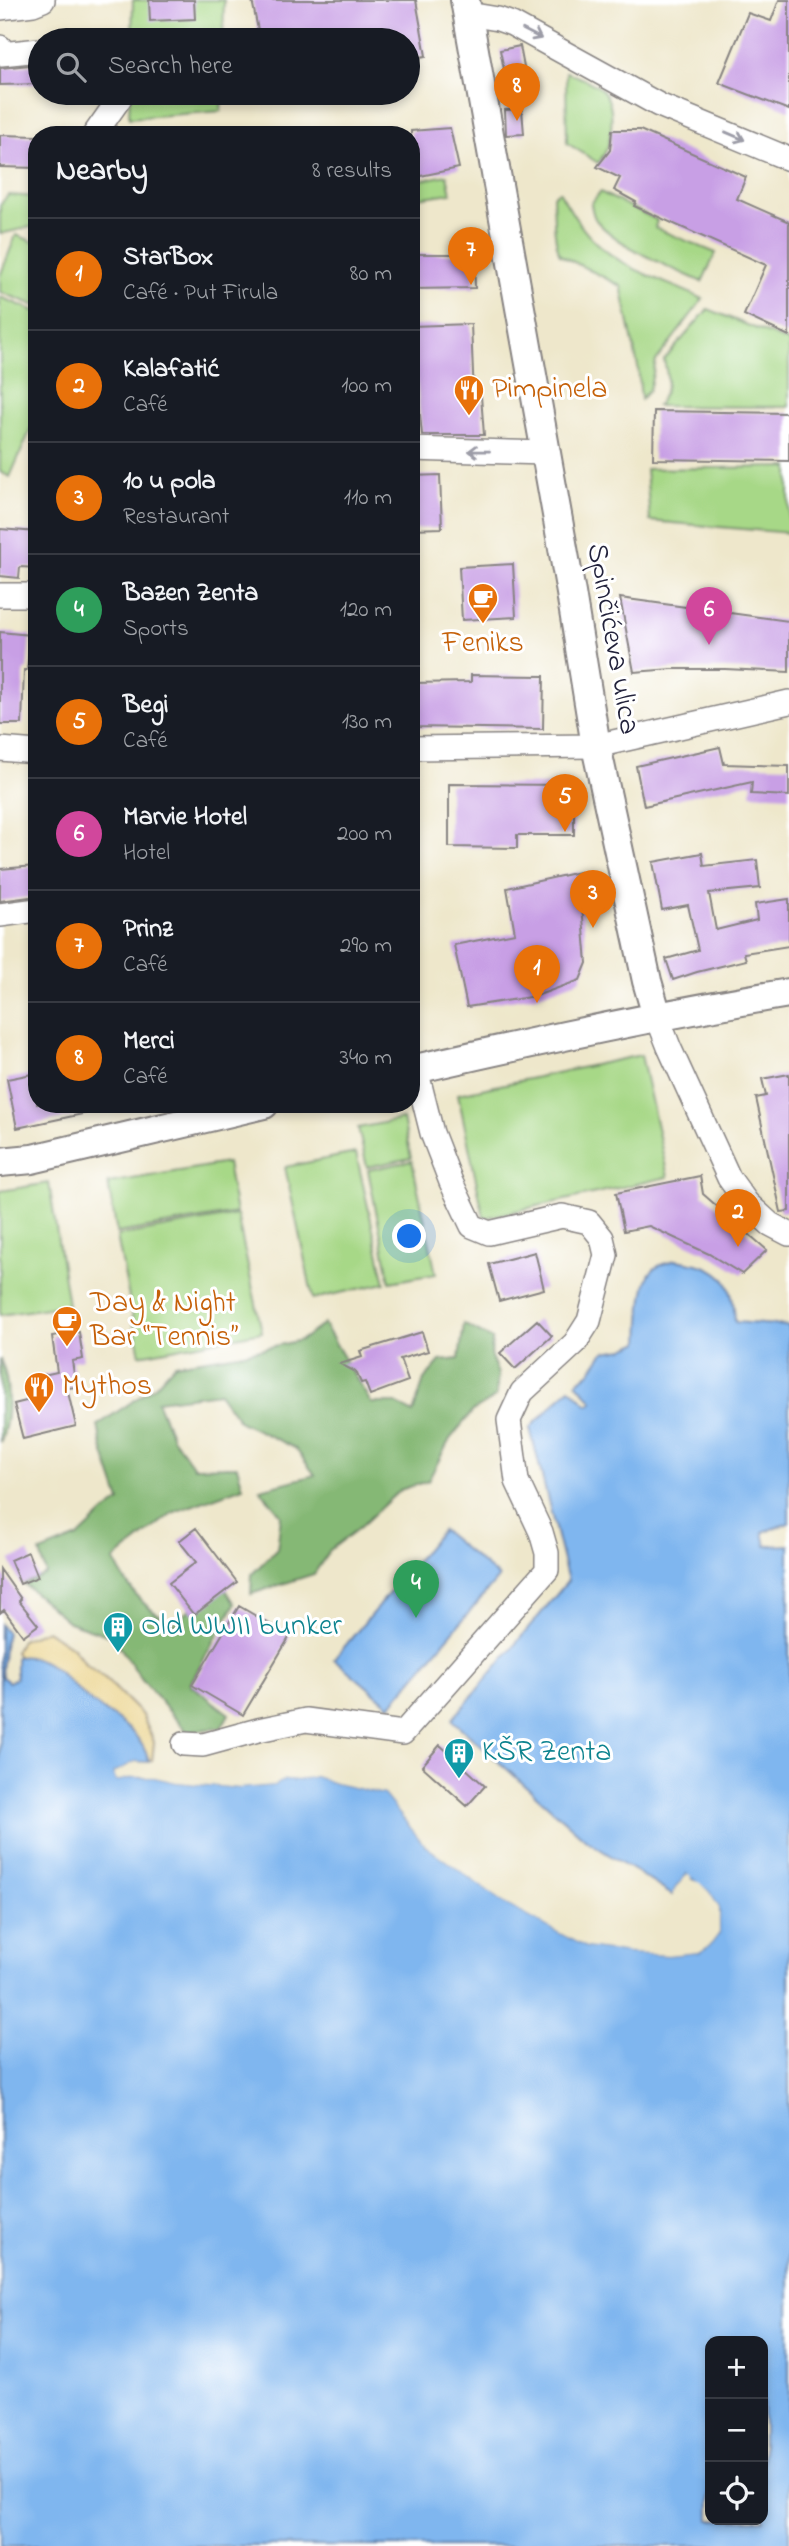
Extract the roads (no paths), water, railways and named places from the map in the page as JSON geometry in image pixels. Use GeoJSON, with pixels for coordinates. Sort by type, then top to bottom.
{"type":"FeatureCollection","features":[{"type":"Feature","properties":{"kind":"street"},"geometry":{"type":"LineString","coordinates":[[0,8],[33,4],[43,0]]}},
{"type":"Feature","properties":{"kind":"street","name":"Spinčićeva ulica"},"geometry":{"type":"LineString","coordinates":[[466,7],[512,24],[659,105],[789,159]]}},
{"type":"Feature","properties":{"kind":"street","name":"Spinčićeva ulica"},"geometry":{"type":"LineString","coordinates":[[466,7],[596,746],[646,981],[669,1046],[729,1178],[747,1203],[770,1224],[789,1234]]}},
{"type":"Feature","properties":{"kind":"street"},"geometry":{"type":"LineString","coordinates":[[0,47],[1,54],[28,51]]}},
{"type":"Feature","properties":{"kind":"street"},"geometry":{"type":"LineString","coordinates":[[100,126],[115,105]]}},
{"type":"Feature","properties":{"kind":"street"},"geometry":{"type":"LineString","coordinates":[[420,449],[546,453]]}},
{"type":"Feature","properties":{"kind":"street"},"geometry":{"type":"LineString","coordinates":[[0,595],[28,595]]}},
{"type":"Feature","properties":{"kind":"street"},"geometry":{"type":"LineString","coordinates":[[420,748],[596,746],[789,702]]}},
{"type":"Feature","properties":{"kind":"street"},"geometry":{"type":"LineString","coordinates":[[0,749],[28,751]]}},
{"type":"Feature","properties":{"kind":"street"},"geometry":{"type":"LineString","coordinates":[[0,915],[28,912]]}},
{"type":"Feature","properties":{"kind":"street"},"geometry":{"type":"LineString","coordinates":[[420,1068],[470,1055],[657,1016],[789,993]]}},
{"type":"Feature","properties":{"kind":"street"},"geometry":{"type":"LineString","coordinates":[[184,1744],[203,1745],[306,1720],[403,1733],[547,1570],[547,1553],[541,1532],[517,1481],[509,1420],[522,1392],[575,1343],[589,1321],[606,1255],[602,1238],[589,1223],[562,1216],[489,1233],[472,1226],[451,1182],[420,1093]]}},
{"type":"Feature","properties":{"kind":"street"},"geometry":{"type":"LineString","coordinates":[[0,1162],[32,1159],[226,1113]]}},
{"type":"Feature","properties":{"kind":"water"},"geometry":{"type":"Polygon","coordinates":[[[675,1260],[690,1262],[713,1270],[721,1276],[731,1294],[735,1322],[789,1326],[789,1523],[763,1532],[766,1546],[789,1545],[789,2546],[0,2546],[0,1624],[7,1633],[2,1677],[9,1682],[16,1678],[16,1657],[39,1660],[58,1671],[84,1696],[127,1727],[141,1742],[149,1762],[135,1762],[114,1773],[116,1781],[154,1777],[176,1782],[240,1788],[275,1785],[285,1779],[298,1780],[315,1776],[384,1794],[425,1845],[506,1904],[586,1947],[668,1955],[699,1952],[710,1945],[719,1933],[719,1908],[709,1892],[687,1874],[672,1895],[586,1840],[452,1720],[568,1581],[530,1428],[570,1388],[588,1405],[593,1401],[576,1383],[590,1372],[604,1352],[624,1349],[640,1342],[647,1280],[650,1273],[675,1260]]]}},
{"type":"Feature","properties":{"kind":"water"},"geometry":{"type":"Polygon","coordinates":[[[442,1530],[499,1577],[390,1706],[334,1659],[442,1530]]]}},
{"type":"Feature","properties":{"kind":"place","name":"Merci"},"geometry":{"type":"Point","coordinates":[517,121]}},
{"type":"Feature","properties":{"kind":"place","name":"Prinz"},"geometry":{"type":"Point","coordinates":[471,285]}},
{"type":"Feature","properties":{"kind":"place","name":"Pimpinela"},"geometry":{"type":"Point","coordinates":[469,417]}},
{"type":"Feature","properties":{"kind":"place","name":"Feniks"},"geometry":{"type":"Point","coordinates":[483,625]}},
{"type":"Feature","properties":{"kind":"place","name":"Marvie Hotel"},"geometry":{"type":"Point","coordinates":[709,645]}},
{"type":"Feature","properties":{"kind":"place","name":"Begi"},"geometry":{"type":"Point","coordinates":[565,832]}},
{"type":"Feature","properties":{"kind":"place","name":"10 u pola"},"geometry":{"type":"Point","coordinates":[593,928]}},
{"type":"Feature","properties":{"kind":"place","name":"StarBox"},"geometry":{"type":"Point","coordinates":[537,1003]}},
{"type":"Feature","properties":{"kind":"place","name":"Kalafatić"},"geometry":{"type":"Point","coordinates":[738,1247]}},
{"type":"Feature","properties":{"kind":"place","name":"Day & Night Bar “Tennis”"},"geometry":{"type":"Point","coordinates":[67,1348]}},
{"type":"Feature","properties":{"kind":"place","name":"Mythos"},"geometry":{"type":"Point","coordinates":[39,1414]}},
{"type":"Feature","properties":{"kind":"place","name":"Bazen Zenta"},"geometry":{"type":"Point","coordinates":[416,1618]}},
{"type":"Feature","properties":{"kind":"place","name":"Old WWII bunker"},"geometry":{"type":"Point","coordinates":[118,1654]}},
{"type":"Feature","properties":{"kind":"place","name":"KŠR Zenta"},"geometry":{"type":"Point","coordinates":[459,1780]}}]}
